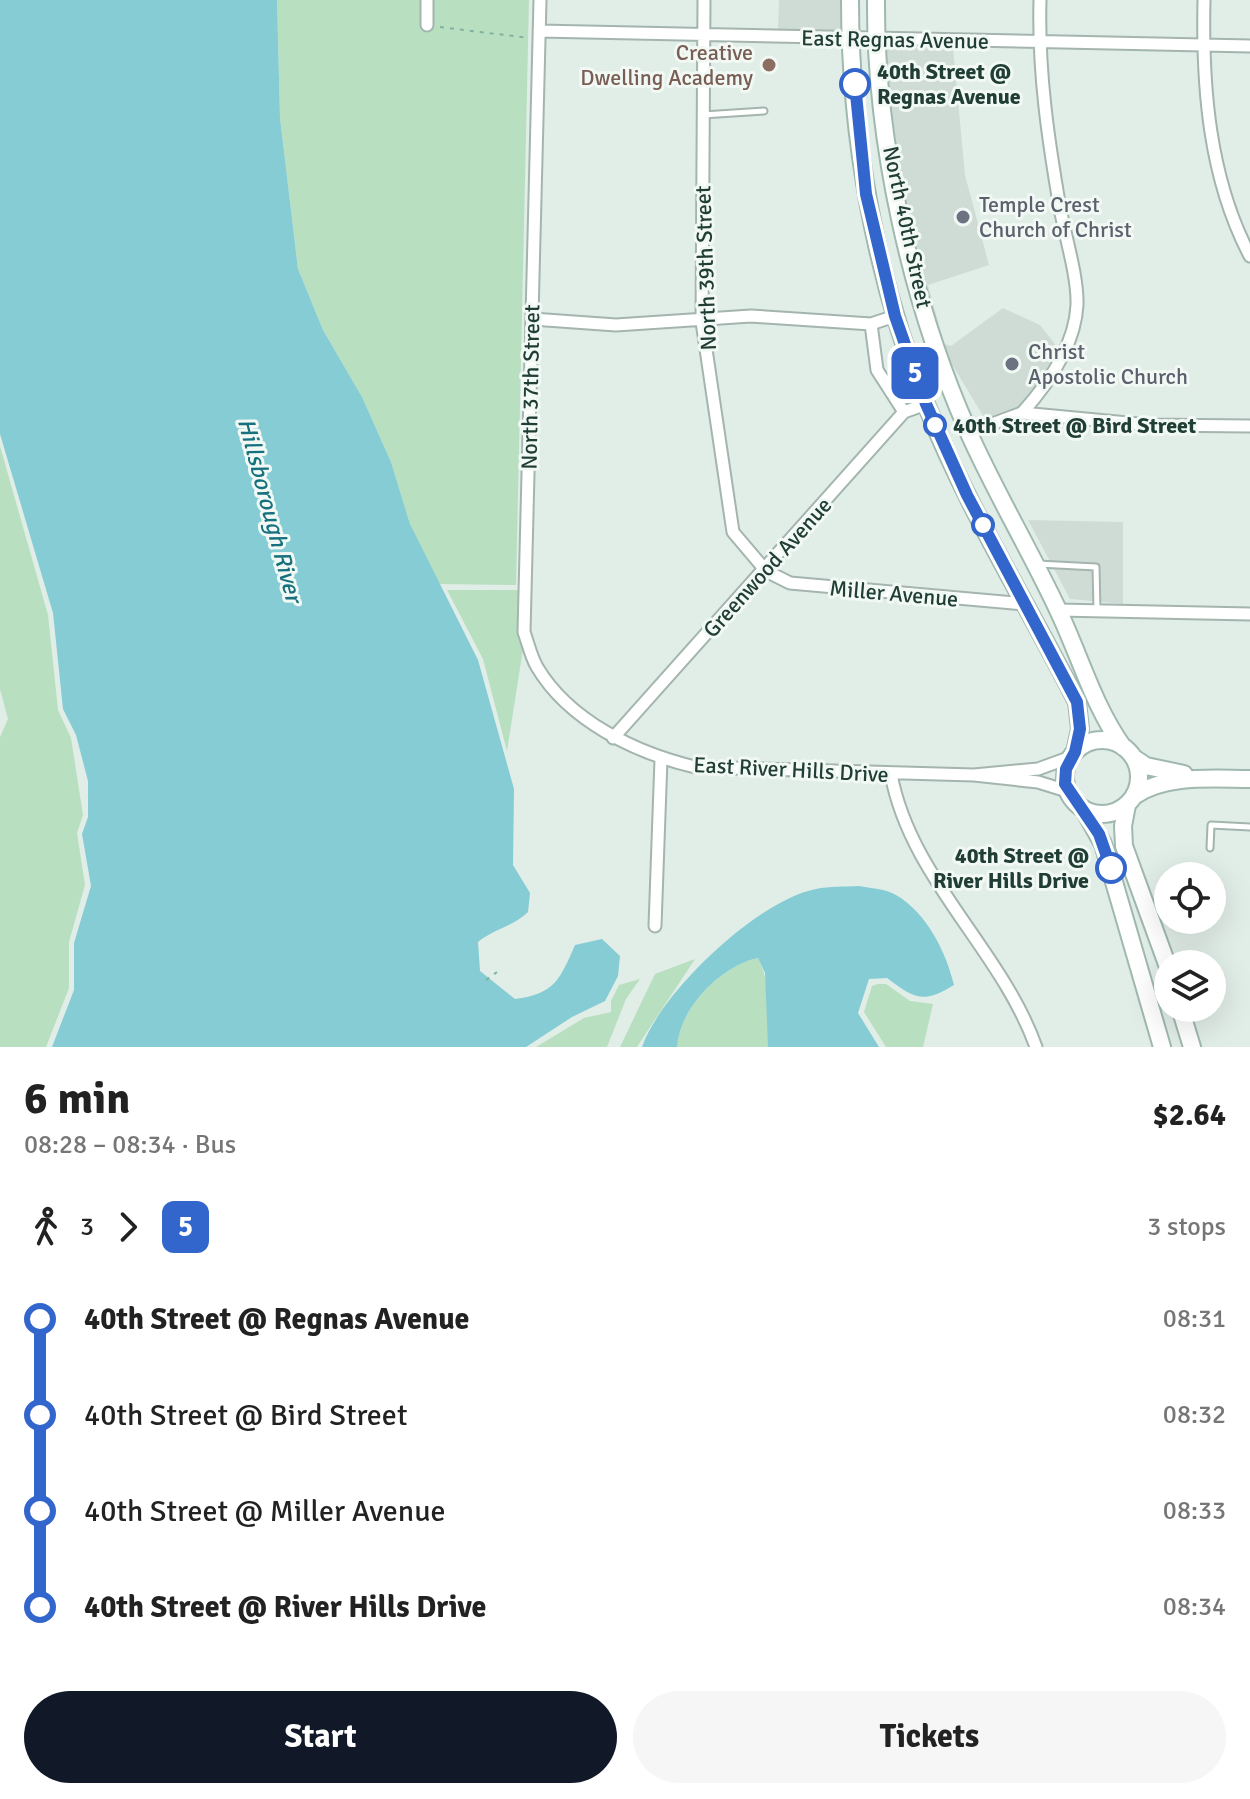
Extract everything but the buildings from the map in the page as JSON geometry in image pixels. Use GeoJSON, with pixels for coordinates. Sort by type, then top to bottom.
{"type":"FeatureCollection","features":[{"type":"Feature","properties":{"kind":"main road","name":"North 40th Street"},"geometry":{"type":"LineString","coordinates":[[850,0],[850,38],[866,194],[895,316],[926,404],[967,495],[1077,702],[1080,729],[1073,754]]}},
{"type":"Feature","properties":{"kind":"main road","name":"North 40th Street"},"geometry":{"type":"LineString","coordinates":[[876,0],[876,38],[893,178],[913,269],[938,354],[968,433],[1058,610],[1100,710],[1128,752]]}},
{"type":"Feature","properties":{"kind":"main road"},"geometry":{"type":"LineString","coordinates":[[1162,1047],[1107,857],[1084,810],[1067,791],[1066,769],[1073,754],[1099,740],[1128,752],[1146,766],[1213,779]]}},
{"type":"Feature","properties":{"kind":"main road"},"geometry":{"type":"LineString","coordinates":[[1128,752],[1139,778],[1131,800],[1124,846],[1162,950]]}},
{"type":"Feature","properties":{"kind":"main road"},"geometry":{"type":"LineString","coordinates":[[1084,810],[1104,814],[1131,800],[1149,785],[1250,779]]}},
{"type":"Feature","properties":{"kind":"main road"},"geometry":{"type":"LineString","coordinates":[[1184,1022],[1192,1047]]}},
{"type":"Feature","properties":{"kind":"street"},"geometry":{"type":"LineString","coordinates":[[427,0],[427,25]]}},
{"type":"Feature","properties":{"kind":"street","name":"North 37th Street"},"geometry":{"type":"LineString","coordinates":[[540,0],[524,632],[536,666],[559,695],[613,738]]}},
{"type":"Feature","properties":{"kind":"street","name":"North 39th Street"},"geometry":{"type":"LineString","coordinates":[[704,0],[702,322],[733,532],[766,571]]}},
{"type":"Feature","properties":{"kind":"street"},"geometry":{"type":"LineString","coordinates":[[1022,413],[1043,388],[1064,353],[1077,305],[1046,128],[1039,42],[1040,0]]}},
{"type":"Feature","properties":{"kind":"street"},"geometry":{"type":"LineString","coordinates":[[1204,0],[1203,46],[1208,117],[1224,192],[1250,256]]}},
{"type":"Feature","properties":{"kind":"street","name":"East Regnas Avenue"},"geometry":{"type":"LineString","coordinates":[[539,35],[702,34],[1250,46]]}},
{"type":"Feature","properties":{"kind":"street"},"geometry":{"type":"LineString","coordinates":[[532,319],[616,325],[702,322],[751,316],[871,324],[895,316]]}},
{"type":"Feature","properties":{"kind":"street"},"geometry":{"type":"LineString","coordinates":[[871,324],[877,370],[904,412]]}},
{"type":"Feature","properties":{"kind":"street","name":"Greenwood Avenue"},"geometry":{"type":"LineString","coordinates":[[613,738],[766,571],[904,412],[926,404]]}},
{"type":"Feature","properties":{"kind":"street"},"geometry":{"type":"LineString","coordinates":[[968,433],[1022,413],[1149,425],[1250,426]]}},
{"type":"Feature","properties":{"kind":"street","name":"Miller Avenue"},"geometry":{"type":"LineString","coordinates":[[766,571],[790,583],[1025,604]]}},
{"type":"Feature","properties":{"kind":"street"},"geometry":{"type":"LineString","coordinates":[[1058,610],[1250,614]]}},
{"type":"Feature","properties":{"kind":"street","name":"East River Hills Drive"},"geometry":{"type":"LineString","coordinates":[[613,738],[661,759],[695,767],[974,775],[1038,782],[1067,791]]}},
{"type":"Feature","properties":{"kind":"street","name":"East River Hills Drive"},"geometry":{"type":"LineString","coordinates":[[974,775],[1038,769],[1073,754]]}},
{"type":"Feature","properties":{"kind":"street"},"geometry":{"type":"LineString","coordinates":[[655,926],[661,759]]}},
{"type":"Feature","properties":{"kind":"street"},"geometry":{"type":"LineString","coordinates":[[891,774],[896,803],[927,868],[1025,1017],[1036,1047]]}},
{"type":"Feature","properties":{"kind":"lane"},"geometry":{"type":"LineString","coordinates":[[702,115],[764,111]]}},
{"type":"Feature","properties":{"kind":"lane"},"geometry":{"type":"LineString","coordinates":[[1033,564],[1096,567],[1097,611]]}},
{"type":"Feature","properties":{"kind":"lane"},"geometry":{"type":"LineString","coordinates":[[1210,848],[1211,825],[1250,827]]}},
{"type":"Feature","properties":{"kind":"path"},"geometry":{"type":"LineString","coordinates":[[427,25],[539,35]]}},
{"type":"Feature","properties":{"kind":"path"},"geometry":{"type":"LineString","coordinates":[[486,980],[497,972]]}},
{"type":"Feature","properties":{"kind":"shaded area"},"geometry":{"type":"Polygon","coordinates":[[[779,0],[844,0],[844,31],[778,29],[779,0]]]}},
{"type":"Feature","properties":{"kind":"shaded area"},"geometry":{"type":"Polygon","coordinates":[[[883,46],[953,48],[965,175],[989,265],[928,285],[944,344],[951,346],[1003,308],[1040,325],[1058,348],[1038,384],[1018,407],[985,419],[944,351],[919,267],[899,176],[883,46]]]}},
{"type":"Feature","properties":{"kind":"shaded area"},"geometry":{"type":"Polygon","coordinates":[[[1028,520],[1123,522],[1123,604],[1070,599],[1028,520]]]}},
{"type":"Feature","properties":{"kind":"green space"},"geometry":{"type":"Polygon","coordinates":[[[277,0],[529,0],[516,585],[438,584],[410,524],[391,462],[362,397],[323,330],[298,269],[280,118],[277,0]]]}},
{"type":"Feature","properties":{"kind":"green space"},"geometry":{"type":"Polygon","coordinates":[[[0,446],[48,615],[58,710],[71,738],[83,815],[77,833],[85,885],[69,942],[69,988],[46,1047],[0,1047],[0,737],[8,719],[0,689],[0,446]]]}},
{"type":"Feature","properties":{"kind":"green space"},"geometry":{"type":"Polygon","coordinates":[[[447,590],[519,590],[518,632],[523,649],[507,751],[483,659],[447,590]]]}},
{"type":"Feature","properties":{"kind":"green space"},"geometry":{"type":"Polygon","coordinates":[[[758,958],[767,991],[768,1047],[677,1047],[686,1017],[705,990],[730,970],[758,958]]]}},
{"type":"Feature","properties":{"kind":"green space"},"geometry":{"type":"Polygon","coordinates":[[[695,959],[637,1047],[620,1047],[655,974],[695,959]]]}},
{"type":"Feature","properties":{"kind":"green space"},"geometry":{"type":"Polygon","coordinates":[[[640,979],[626,999],[607,1047],[536,1047],[584,1018],[611,1012],[611,1001],[619,985],[640,979]]]}},
{"type":"Feature","properties":{"kind":"green space"},"geometry":{"type":"Polygon","coordinates":[[[886,984],[910,1001],[933,1004],[923,1047],[886,1047],[864,1012],[872,986],[886,984]]]}},
{"type":"Feature","properties":{"kind":"water","name":"Hillsborough River"},"geometry":{"type":"Polygon","coordinates":[[[0,0],[277,0],[280,118],[298,269],[323,330],[362,397],[391,462],[410,524],[478,660],[514,789],[513,865],[530,893],[528,912],[478,942],[480,971],[515,999],[548,989],[560,976],[575,945],[602,939],[620,956],[618,976],[605,1001],[572,1017],[526,1047],[52,1047],[74,990],[74,943],[91,886],[82,834],[88,817],[88,781],[76,735],[63,709],[53,613],[0,434],[0,0]]]}},
{"type":"Feature","properties":{"kind":"water"},"geometry":{"type":"Polygon","coordinates":[[[859,886],[892,893],[917,912],[934,934],[954,985],[927,997],[905,991],[887,978],[869,979],[858,1013],[879,1047],[768,1047],[765,973],[758,958],[730,970],[705,990],[686,1017],[677,1047],[642,1047],[669,1001],[690,976],[740,929],[793,897],[821,888],[859,886]]]}},
{"type":"Feature","properties":{"kind":"bus line","name":"5"},"geometry":{"type":"LineString","coordinates":[[855,84],[866,194],[895,316],[926,404],[967,495],[1077,702],[1080,729],[1075,752],[1068,761],[1065,784],[1071,798],[1084,810],[1099,834],[1111,868]]}},
{"type":"Feature","properties":{"kind":"place","name":"Creative Dwelling Academy"},"geometry":{"type":"Point","coordinates":[769,65]}},
{"type":"Feature","properties":{"kind":"place","name":"40th Street @ Regnas Avenue"},"geometry":{"type":"Point","coordinates":[855,84]}},
{"type":"Feature","properties":{"kind":"place","name":"Temple Crest Church of Christ"},"geometry":{"type":"Point","coordinates":[963,217]}},
{"type":"Feature","properties":{"kind":"place","name":"Christ Apostolic Church"},"geometry":{"type":"Point","coordinates":[1012,364]}},
{"type":"Feature","properties":{"kind":"place","name":"40th Street @ Bird Street"},"geometry":{"type":"Point","coordinates":[935,425]}},
{"type":"Feature","properties":{"kind":"place","name":"40th Street @ River Hills Drive"},"geometry":{"type":"Point","coordinates":[1111,868]}}]}
